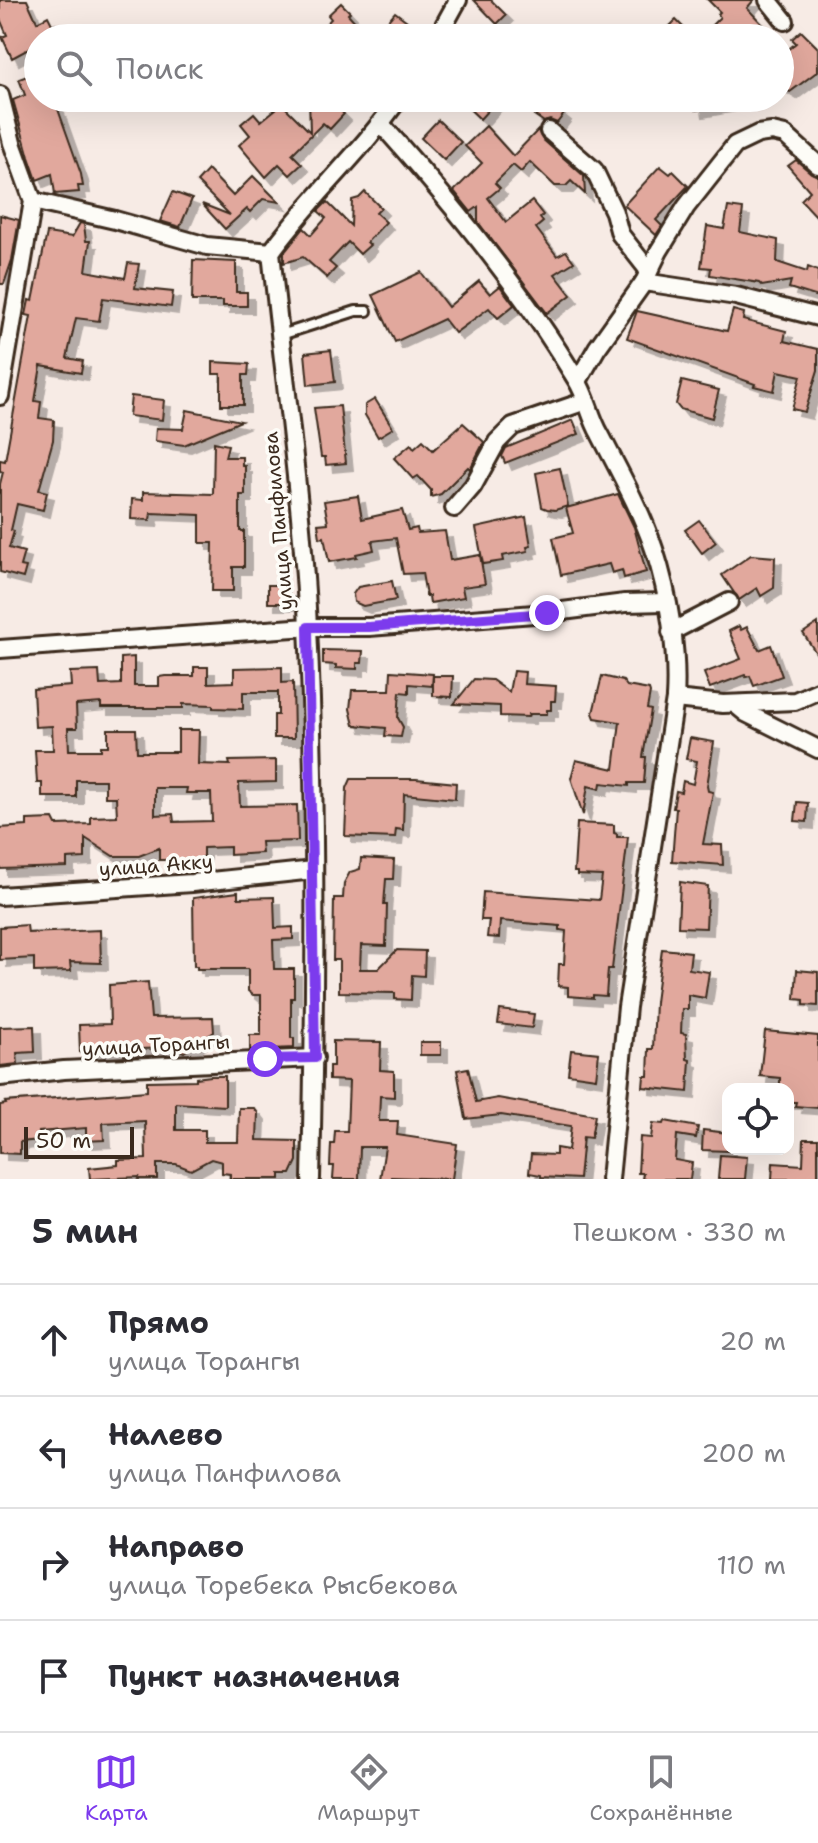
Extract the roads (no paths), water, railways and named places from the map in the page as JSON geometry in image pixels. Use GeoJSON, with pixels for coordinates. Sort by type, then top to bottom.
{"type":"FeatureCollection","features":[{"type":"Feature","properties":{"kind":"street"},"geometry":{"type":"LineString","coordinates":[[445,24],[458,0]]}},
{"type":"Feature","properties":{"kind":"street"},"geometry":{"type":"LineString","coordinates":[[768,0],[785,21]]}},
{"type":"Feature","properties":{"kind":"street"},"geometry":{"type":"LineString","coordinates":[[0,95],[12,143],[33,201],[0,396]]}},
{"type":"Feature","properties":{"kind":"street"},"geometry":{"type":"LineString","coordinates":[[33,201],[207,246],[271,252],[296,217],[389,112]]}},
{"type":"Feature","properties":{"kind":"street"},"geometry":{"type":"LineString","coordinates":[[381,124],[422,169],[501,270],[578,381],[654,549],[666,602],[677,672],[675,699],[627,1007],[610,1179]]}},
{"type":"Feature","properties":{"kind":"street"},"geometry":{"type":"LineString","coordinates":[[549,131],[594,170],[609,200],[620,234],[647,277],[818,317]]}},
{"type":"Feature","properties":{"kind":"street"},"geometry":{"type":"LineString","coordinates":[[578,381],[597,348],[647,277],[686,207],[735,145],[758,134],[772,132],[785,135],[818,165]]}},
{"type":"Feature","properties":{"kind":"street","name":"улица Панфилова"},"geometry":{"type":"LineString","coordinates":[[271,252],[300,519],[308,627],[314,870],[315,1058],[311,1179]]}},
{"type":"Feature","properties":{"kind":"street"},"geometry":{"type":"LineString","coordinates":[[454,508],[473,486],[497,442],[513,426],[586,401]]}},
{"type":"Feature","properties":{"kind":"street"},"geometry":{"type":"LineString","coordinates":[[0,649],[308,627],[369,627],[547,613],[625,603],[666,602]]}},
{"type":"Feature","properties":{"kind":"street"},"geometry":{"type":"LineString","coordinates":[[671,632],[729,602]]}},
{"type":"Feature","properties":{"kind":"street"},"geometry":{"type":"LineString","coordinates":[[675,699],[735,704],[795,701],[818,691]]}},
{"type":"Feature","properties":{"kind":"street"},"geometry":{"type":"LineString","coordinates":[[735,704],[746,713],[818,749]]}},
{"type":"Feature","properties":{"kind":"street","name":"улица Акку"},"geometry":{"type":"LineString","coordinates":[[0,896],[192,883],[314,870]]}},
{"type":"Feature","properties":{"kind":"street","name":"улица Торангы"},"geometry":{"type":"LineString","coordinates":[[0,1077],[64,1070],[315,1058]]}},
{"type":"Feature","properties":{"kind":"lane"},"geometry":{"type":"LineString","coordinates":[[280,336],[356,311],[367,311]]}}]}
